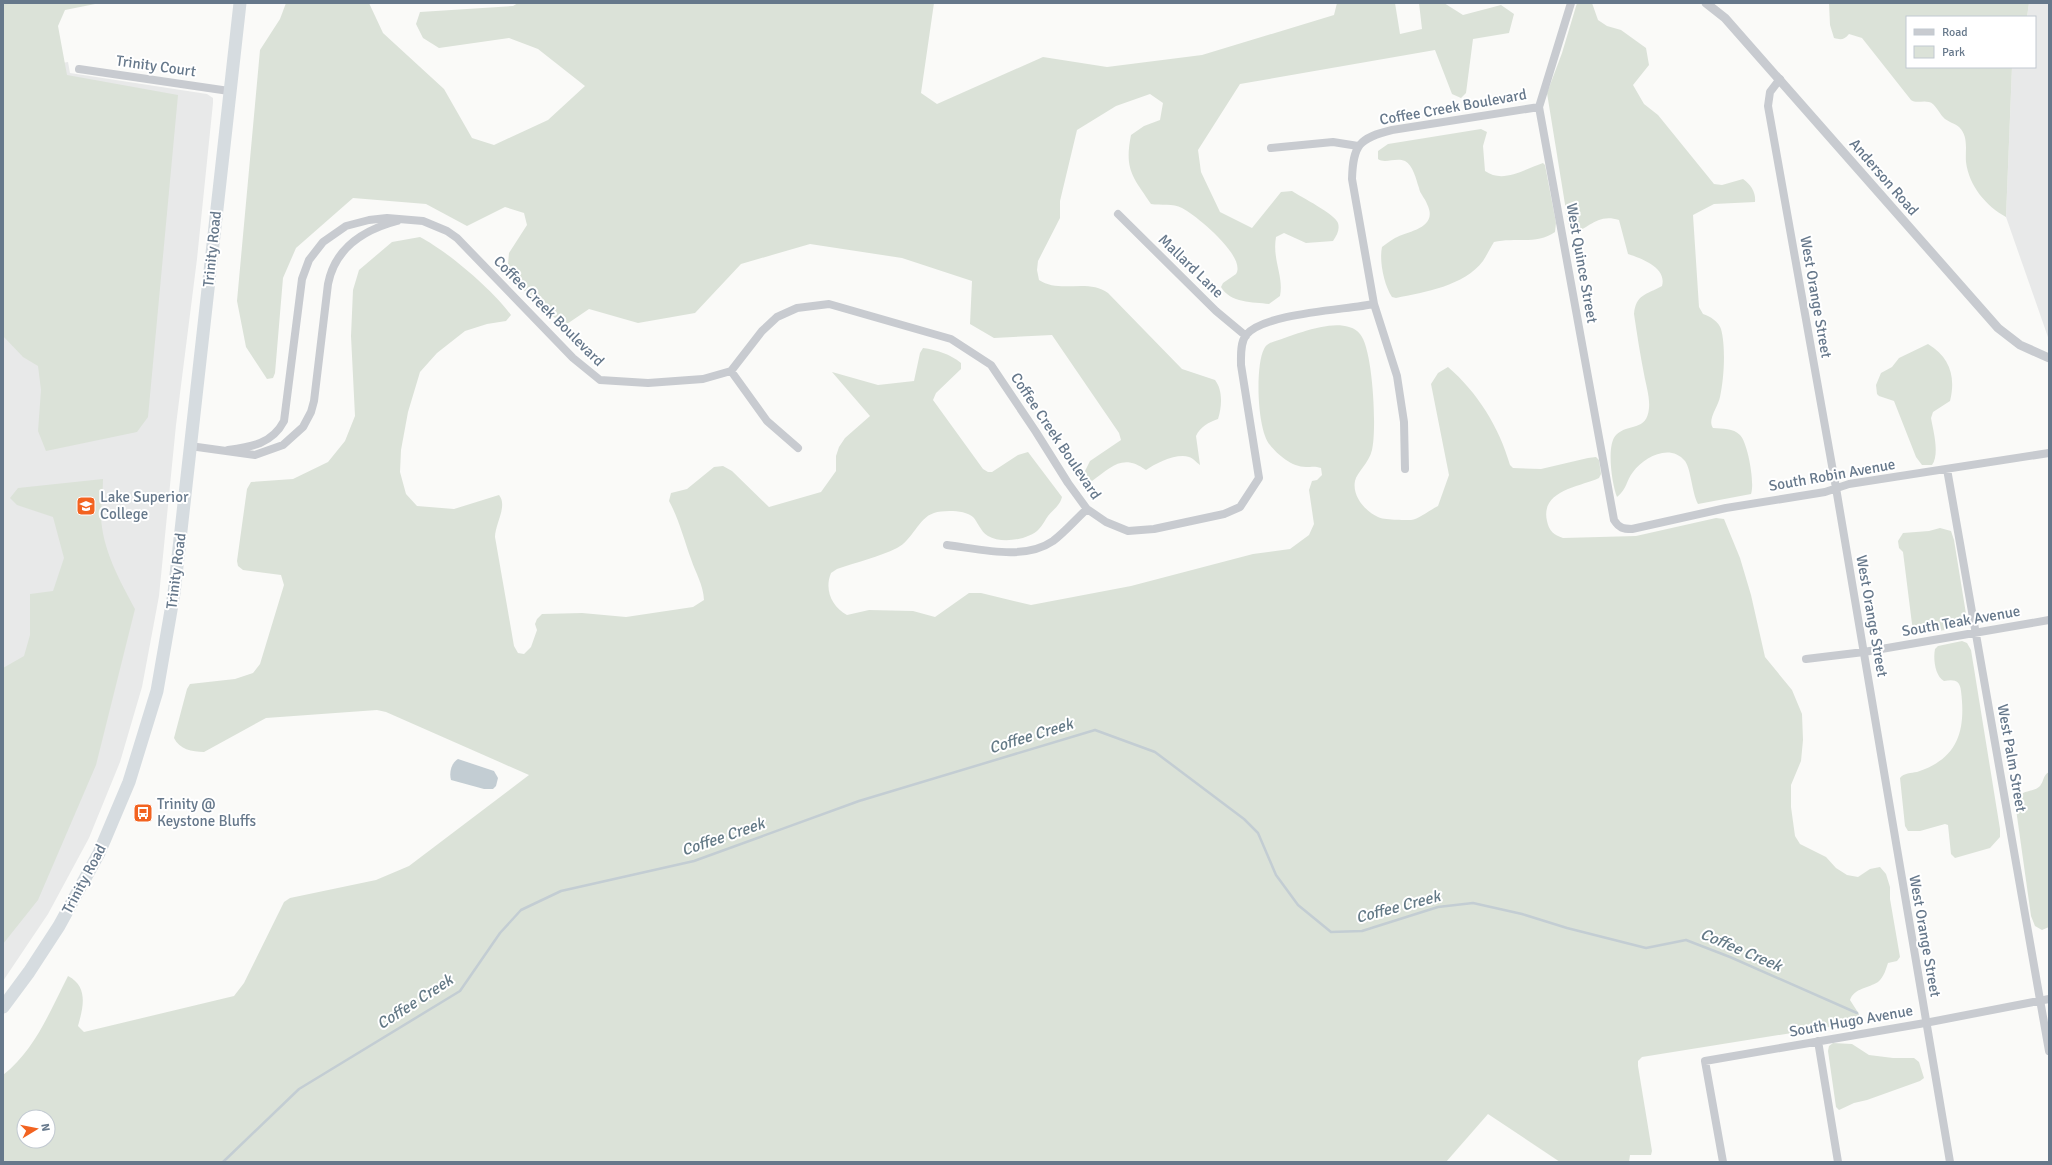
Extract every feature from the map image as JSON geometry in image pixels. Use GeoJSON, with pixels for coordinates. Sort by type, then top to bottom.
{"type":"FeatureCollection","features":[{"type":"Feature","properties":{"kind":"highway","name":"Trinity Road"},"geometry":{"type":"LineString","coordinates":[[3,1007],[45,948],[87,877],[119,807],[140,752],[157,691],[169,627],[240,3]]}},
{"type":"Feature","properties":{"kind":"street","name":"West Quince Street"},"geometry":{"type":"LineString","coordinates":[[1571,3],[1539,107],[1614,520],[1622,529]]}},
{"type":"Feature","properties":{"kind":"street","name":"Anderson Road"},"geometry":{"type":"LineString","coordinates":[[1706,3],[1725,18],[1780,79],[1998,328],[2020,345],[2049,358]]}},
{"type":"Feature","properties":{"kind":"street","name":"Trinity Court"},"geometry":{"type":"LineString","coordinates":[[79,69],[229,91]]}},
{"type":"Feature","properties":{"kind":"street","name":"West Orange Street"},"geometry":{"type":"LineString","coordinates":[[1780,79],[1770,92],[1768,106],[1836,488],[1925,1023],[1950,1162]]}},
{"type":"Feature","properties":{"kind":"street","name":"Coffee Creek Boulevard"},"geometry":{"type":"LineString","coordinates":[[1358,146],[1379,133],[1392,130],[1539,107]]}},
{"type":"Feature","properties":{"kind":"street"},"geometry":{"type":"LineString","coordinates":[[1271,148],[1333,142],[1358,146],[1353,159],[1352,179],[1374,304],[1397,376],[1404,422],[1405,470]]}},
{"type":"Feature","properties":{"kind":"street","name":"Mallard Lane"},"geometry":{"type":"LineString","coordinates":[[1118,214],[1216,311],[1246,336]]}},
{"type":"Feature","properties":{"kind":"street","name":"Coffee Creek Boulevard"},"geometry":{"type":"LineString","coordinates":[[228,450],[250,447],[266,441],[277,433],[284,421],[302,279],[309,260],[331,235],[353,224],[379,218],[409,219],[432,224],[447,231],[457,238],[573,358],[600,380],[648,383],[703,379],[731,371],[762,331],[777,317],[797,308],[829,304],[951,339],[990,365],[1036,432],[1068,483],[1087,509],[1106,522],[1128,531],[1154,529],[1224,514],[1240,507],[1259,478],[1241,366],[1241,350],[1246,336]]}},
{"type":"Feature","properties":{"kind":"street","name":"Coffee Creek Boulevard"},"geometry":{"type":"LineString","coordinates":[[190,446],[228,450],[250,456],[262,454],[283,445],[303,427],[311,412],[314,401],[328,284],[334,266],[350,243],[361,235],[379,226],[409,219]]}},
{"type":"Feature","properties":{"kind":"street"},"geometry":{"type":"LineString","coordinates":[[1246,336],[1259,325],[1284,317],[1374,304]]}},
{"type":"Feature","properties":{"kind":"street"},"geometry":{"type":"LineString","coordinates":[[731,371],[767,421],[798,448]]}},
{"type":"Feature","properties":{"kind":"street","name":"South Robin Avenue"},"geometry":{"type":"LineString","coordinates":[[1622,529],[1632,529],[1726,508],[1825,492],[1849,484],[2049,453]]}},
{"type":"Feature","properties":{"kind":"street","name":"West Palm Street"},"geometry":{"type":"LineString","coordinates":[[1947,470],[1975,632],[2045,999],[2049,1051]]}},
{"type":"Feature","properties":{"kind":"street"},"geometry":{"type":"LineString","coordinates":[[947,545],[1024,553],[1042,548],[1054,540],[1087,509]]}},
{"type":"Feature","properties":{"kind":"street","name":"South Teak Avenue"},"geometry":{"type":"LineString","coordinates":[[1806,659],[1864,652],[2049,620]]}},
{"type":"Feature","properties":{"kind":"street","name":"South Hugo Avenue"},"geometry":{"type":"LineString","coordinates":[[1723,1162],[1705,1061],[1925,1023],[2045,999]]}},
{"type":"Feature","properties":{"kind":"street"},"geometry":{"type":"LineString","coordinates":[[1818,1041],[1838,1162]]}},
{"type":"Feature","properties":{"kind":"shaded area"},"geometry":{"type":"Polygon","coordinates":[[[2029,3],[2049,3],[2049,340],[2006,217],[2012,68],[2036,68],[2036,16],[2027,16],[2029,3]]]}},
{"type":"Feature","properties":{"kind":"shaded area","name":"Lake Superior College"},"geometry":{"type":"Polygon","coordinates":[[[68,62],[70,73],[207,94],[213,98],[213,103],[197,259],[176,425],[159,596],[142,687],[120,762],[89,838],[48,914],[3,981],[3,73],[68,62]]]}},
{"type":"Feature","properties":{"kind":"shaded area"},"geometry":{"type":"Polygon","coordinates":[[[458,759],[494,771],[498,778],[496,786],[493,789],[484,789],[451,780],[451,768],[458,759]]]}},
{"type":"Feature","properties":{"kind":"green space"},"geometry":{"type":"Polygon","coordinates":[[[3,3],[100,3],[65,10],[58,26],[67,75],[178,95],[148,417],[137,432],[46,451],[38,431],[41,390],[38,366],[23,357],[3,336],[3,3]]]}},
{"type":"Feature","properties":{"kind":"green space"},"geometry":{"type":"Polygon","coordinates":[[[286,3],[369,3],[383,33],[444,89],[472,138],[494,145],[548,120],[585,86],[538,49],[509,38],[439,48],[423,38],[416,24],[420,12],[513,6],[518,3],[934,3],[921,93],[937,104],[1043,57],[1107,67],[1202,55],[1334,15],[1337,3],[1395,3],[1400,34],[1422,29],[1419,3],[1444,3],[1463,15],[1501,5],[1514,14],[1509,33],[1473,39],[1466,93],[1461,98],[1452,94],[1435,50],[1240,84],[1198,150],[1201,172],[1220,212],[1252,228],[1281,192],[1292,191],[1331,215],[1336,219],[1339,226],[1336,237],[1333,241],[1306,243],[1284,233],[1276,237],[1275,245],[1281,289],[1280,296],[1269,304],[1242,301],[1225,292],[1221,287],[1223,283],[1236,274],[1237,267],[1234,258],[1227,247],[1208,227],[1182,208],[1178,206],[1151,204],[1135,180],[1129,157],[1131,135],[1144,126],[1160,120],[1163,103],[1150,94],[1116,106],[1077,130],[1060,201],[1060,218],[1038,261],[1037,270],[1039,280],[1056,286],[1092,287],[1108,293],[1182,369],[1215,380],[1221,394],[1218,419],[1205,425],[1196,436],[1200,465],[1192,458],[1184,456],[1167,459],[1146,470],[1138,465],[1124,462],[1111,467],[1092,481],[1089,480],[1085,471],[1090,461],[1121,440],[1119,433],[1052,335],[994,338],[970,324],[972,281],[902,258],[810,244],[741,264],[695,313],[638,323],[589,309],[564,326],[507,275],[509,253],[527,225],[524,213],[505,207],[467,226],[426,204],[353,198],[296,248],[283,278],[275,373],[273,378],[267,379],[246,347],[237,301],[260,50],[280,19],[286,3]]]}},
{"type":"Feature","properties":{"kind":"green space"},"geometry":{"type":"Polygon","coordinates":[[[1577,3],[1592,3],[1598,20],[1607,26],[1621,30],[1646,48],[1649,65],[1633,85],[1644,104],[1658,115],[1714,184],[1722,185],[1743,179],[1751,186],[1754,192],[1755,202],[1714,204],[1693,215],[1699,307],[1703,314],[1714,320],[1720,326],[1724,345],[1721,390],[1719,401],[1712,417],[1711,425],[1713,428],[1734,431],[1743,439],[1746,446],[1751,473],[1751,494],[1698,504],[1694,494],[1689,470],[1685,461],[1672,453],[1665,453],[1650,457],[1638,466],[1631,475],[1623,491],[1617,497],[1613,484],[1611,465],[1611,447],[1613,440],[1621,431],[1641,424],[1645,421],[1648,416],[1649,408],[1634,314],[1635,307],[1637,302],[1643,296],[1662,286],[1663,280],[1661,274],[1652,265],[1628,254],[1619,220],[1610,218],[1602,219],[1579,230],[1574,231],[1569,229],[1547,93],[1562,53],[1577,3]]]}},
{"type":"Feature","properties":{"kind":"green space"},"geometry":{"type":"Polygon","coordinates":[[[1829,3],[2029,3],[2027,16],[1906,16],[1906,68],[2012,68],[2006,217],[1985,201],[1975,187],[1966,162],[1966,144],[1964,135],[1959,127],[1945,119],[1931,103],[1915,102],[1911,100],[1862,38],[1849,34],[1842,39],[1834,38],[1830,25],[1829,3]]]}},
{"type":"Feature","properties":{"kind":"green space"},"geometry":{"type":"Polygon","coordinates":[[[1481,129],[1487,132],[1483,146],[1485,171],[1492,175],[1507,176],[1543,163],[1545,165],[1556,223],[1555,232],[1548,236],[1533,240],[1494,242],[1483,261],[1475,270],[1455,282],[1431,290],[1396,298],[1392,297],[1383,273],[1381,259],[1382,247],[1395,238],[1421,227],[1429,218],[1430,212],[1420,192],[1414,173],[1408,163],[1402,160],[1384,161],[1378,159],[1378,151],[1388,144],[1481,129]]]}},
{"type":"Feature","properties":{"kind":"green space"},"geometry":{"type":"Polygon","coordinates":[[[420,237],[431,243],[469,272],[493,294],[511,315],[506,321],[487,324],[465,331],[437,353],[420,372],[408,412],[401,450],[400,472],[406,494],[417,506],[454,509],[499,495],[502,510],[495,537],[514,646],[518,653],[524,654],[531,647],[537,630],[535,624],[537,619],[542,614],[582,613],[626,617],[693,607],[704,600],[701,584],[679,522],[669,501],[671,493],[687,489],[714,467],[723,466],[732,471],[769,507],[821,492],[836,471],[836,456],[839,447],[845,438],[870,416],[832,372],[878,385],[914,381],[920,353],[923,348],[938,351],[952,357],[961,363],[961,369],[936,393],[933,400],[983,469],[988,472],[992,472],[1018,455],[1028,452],[1062,497],[1059,504],[1039,529],[1029,536],[1015,540],[1000,540],[985,534],[975,519],[965,513],[954,511],[938,512],[924,519],[907,540],[897,548],[875,557],[837,569],[831,573],[828,586],[829,592],[837,607],[847,615],[869,610],[913,611],[935,617],[969,593],[981,593],[1031,605],[1131,586],[1253,554],[1290,549],[1309,535],[1314,524],[1309,490],[1312,481],[1317,480],[1322,475],[1321,468],[1306,467],[1291,463],[1277,453],[1270,445],[1262,426],[1260,413],[1259,369],[1264,348],[1267,345],[1299,333],[1321,327],[1340,325],[1355,330],[1360,334],[1364,342],[1368,356],[1373,390],[1374,425],[1372,450],[1355,481],[1356,492],[1360,502],[1368,511],[1381,518],[1411,520],[1417,518],[1438,506],[1449,475],[1431,384],[1438,373],[1448,367],[1478,399],[1500,437],[1510,465],[1513,468],[1541,469],[1588,458],[1596,457],[1599,460],[1601,474],[1599,478],[1563,491],[1555,496],[1550,502],[1546,511],[1547,521],[1552,532],[1557,535],[1563,538],[1636,536],[1716,518],[1724,519],[1740,558],[1751,595],[1765,657],[1792,690],[1802,714],[1803,740],[1801,761],[1791,785],[1791,807],[1795,836],[1800,844],[1826,857],[1836,868],[1847,875],[1858,877],[1870,869],[1880,867],[1886,874],[1890,887],[1890,899],[1900,957],[1897,961],[1888,963],[1886,970],[1878,982],[1858,991],[1852,996],[1850,1000],[1859,1014],[1858,1017],[1829,1027],[1642,1057],[1638,1061],[1638,1066],[1652,1151],[1651,1155],[1630,1155],[1629,1162],[1560,1162],[1488,1114],[1446,1162],[3,1162],[3,1075],[24,1054],[33,1042],[68,976],[75,981],[82,992],[83,1005],[78,1026],[84,1032],[234,996],[244,983],[284,902],[290,898],[376,880],[409,866],[529,775],[386,712],[377,710],[266,718],[204,752],[186,749],[179,745],[174,738],[187,689],[190,684],[235,679],[253,673],[260,664],[284,585],[281,575],[243,570],[238,566],[237,561],[247,489],[251,482],[293,479],[328,462],[345,441],[355,416],[351,336],[353,290],[359,270],[392,242],[420,237]]]}},
{"type":"Feature","properties":{"kind":"green space"},"geometry":{"type":"Polygon","coordinates":[[[1928,344],[1942,355],[1950,368],[1952,392],[1950,401],[1933,412],[1931,418],[1936,455],[1932,465],[1922,465],[1916,457],[1894,401],[1879,396],[1877,394],[1876,385],[1881,373],[1892,367],[1899,358],[1928,344]]]}},
{"type":"Feature","properties":{"kind":"green space"},"geometry":{"type":"Polygon","coordinates":[[[103,479],[101,516],[105,541],[108,553],[135,609],[96,765],[38,900],[3,944],[3,668],[24,656],[30,635],[30,594],[53,591],[64,558],[53,517],[17,505],[10,498],[18,488],[103,479]]]}},
{"type":"Feature","properties":{"kind":"green space"},"geometry":{"type":"Polygon","coordinates":[[[1940,528],[1951,531],[1954,540],[1967,620],[1963,626],[1958,628],[1919,634],[1915,632],[1912,624],[1903,552],[1899,548],[1898,541],[1903,533],[1929,531],[1940,528]]]}},
{"type":"Feature","properties":{"kind":"green space"},"geometry":{"type":"Polygon","coordinates":[[[1962,641],[1967,643],[1971,650],[2000,829],[2000,837],[1990,848],[1955,858],[1951,854],[1948,825],[1945,824],[1920,831],[1908,831],[1905,826],[1900,778],[1906,774],[1917,772],[1931,766],[1942,759],[1956,742],[1962,719],[1960,687],[1956,681],[1944,681],[1941,679],[1935,667],[1934,653],[1938,646],[1962,641]]]}},
{"type":"Feature","properties":{"kind":"green space"},"geometry":{"type":"Polygon","coordinates":[[[2049,772],[2049,927],[2042,930],[2035,926],[2031,916],[2016,809],[2017,797],[2023,793],[2038,788],[2049,772]]]}},
{"type":"Feature","properties":{"kind":"green space"},"geometry":{"type":"Polygon","coordinates":[[[1833,1043],[1852,1044],[1869,1055],[1893,1058],[1914,1058],[1919,1062],[1924,1078],[1920,1081],[1867,1100],[1854,1103],[1839,1110],[1836,1107],[1828,1051],[1829,1046],[1833,1043]]]}},
{"type":"Feature","properties":{"kind":"waterway","name":"Coffee Creek"},"geometry":{"type":"LineString","coordinates":[[223,1162],[299,1089],[460,991],[500,933],[521,910],[561,891],[694,861],[859,801],[1095,730],[1155,752],[1244,819],[1258,833],[1276,875],[1298,905],[1331,932],[1362,931],[1438,907],[1473,903],[1522,914],[1567,928],[1646,948],[1686,940],[1730,957],[1857,1013]]}},
{"type":"Feature","properties":{"kind":"place","name":"Lake Superior College"},"geometry":{"type":"Point","coordinates":[86,506]}},
{"type":"Feature","properties":{"kind":"place","name":"Trinity @ Keystone Bluffs"},"geometry":{"type":"Point","coordinates":[143,813]}}]}
